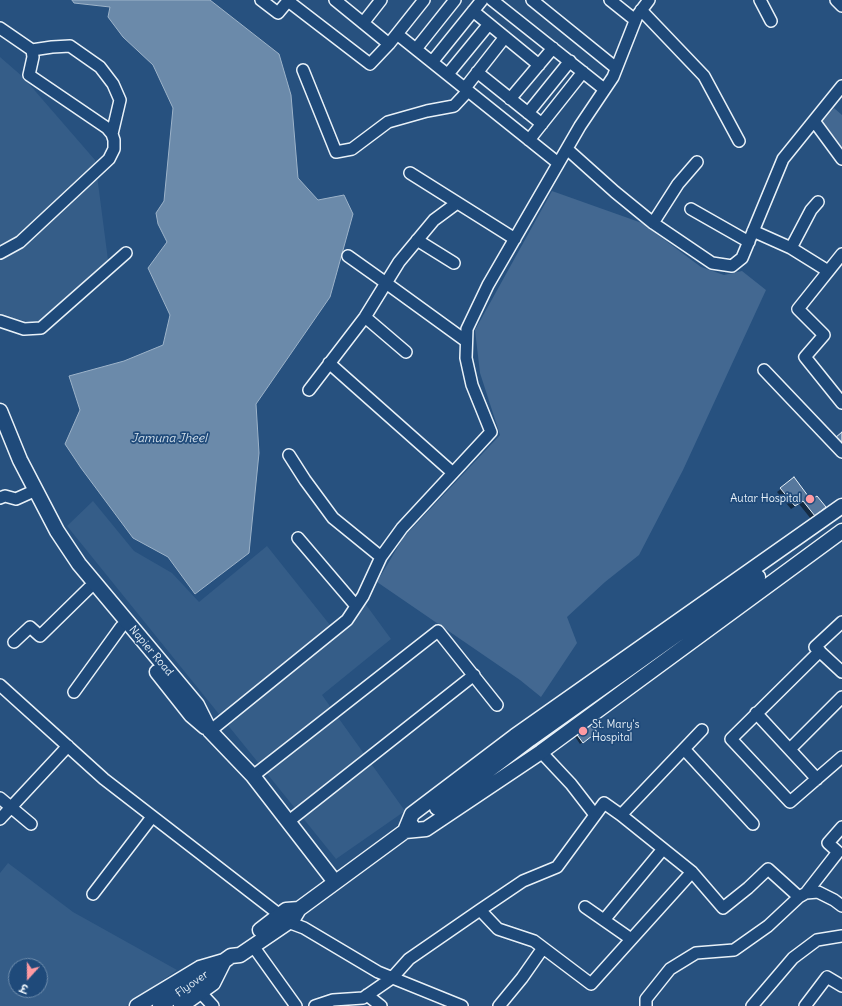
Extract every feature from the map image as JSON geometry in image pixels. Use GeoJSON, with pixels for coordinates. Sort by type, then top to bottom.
{"type":"FeatureCollection","features":[{"type":"Feature","properties":{"kind":"main road","name":"Napier Road"},"geometry":{"type":"LineString","coordinates":[[0,411],[31,491],[79,564],[197,706],[210,731],[253,776],[332,878]]}},
{"type":"Feature","properties":{"kind":"main road"},"geometry":{"type":"LineString","coordinates":[[0,428],[52,537],[89,588],[191,715],[210,731]]}},
{"type":"Feature","properties":{"kind":"main road"},"geometry":{"type":"LineString","coordinates":[[406,831],[412,814],[515,736],[842,506]]}},
{"type":"Feature","properties":{"kind":"main road"},"geometry":{"type":"LineString","coordinates":[[181,1006],[213,983],[236,949],[284,919],[286,910],[299,908],[332,878],[406,831],[530,739],[755,579],[842,515]]}},
{"type":"Feature","properties":{"kind":"main road"},"geometry":{"type":"LineString","coordinates":[[406,831],[426,829],[541,752],[842,531]]}},
{"type":"Feature","properties":{"kind":"main road"},"geometry":{"type":"LineString","coordinates":[[137,1006],[200,968],[240,955],[253,946],[265,932]]}},
{"type":"Feature","properties":{"kind":"main road","name":"Flyover"},"geometry":{"type":"LineString","coordinates":[[160,1006],[228,959]]}},
{"type":"Feature","properties":{"kind":"street"},"geometry":{"type":"LineString","coordinates":[[261,0],[278,13],[289,1],[370,64],[389,44],[424,0]]}},
{"type":"Feature","properties":{"kind":"street"},"geometry":{"type":"LineString","coordinates":[[335,0],[389,44]]}},
{"type":"Feature","properties":{"kind":"street"},"geometry":{"type":"LineString","coordinates":[[363,23],[381,0]]}},
{"type":"Feature","properties":{"kind":"street"},"geometry":{"type":"LineString","coordinates":[[416,49],[455,0]]}},
{"type":"Feature","properties":{"kind":"street"},"geometry":{"type":"LineString","coordinates":[[432,62],[482,0]]}},
{"type":"Feature","properties":{"kind":"street"},"geometry":{"type":"LineString","coordinates":[[492,0],[604,89]]}},
{"type":"Feature","properties":{"kind":"street"},"geometry":{"type":"LineString","coordinates":[[532,0],[616,68]]}},
{"type":"Feature","properties":{"kind":"street"},"geometry":{"type":"LineString","coordinates":[[610,0],[635,20]]}},
{"type":"Feature","properties":{"kind":"street"},"geometry":{"type":"LineString","coordinates":[[210,731],[347,620],[363,596],[381,558],[402,528],[491,432],[472,385],[466,358],[467,329],[488,285],[558,163],[613,76],[635,20],[649,0]]}},
{"type":"Feature","properties":{"kind":"street"},"geometry":{"type":"LineString","coordinates":[[760,0],[771,21]]}},
{"type":"Feature","properties":{"kind":"street"},"geometry":{"type":"LineString","coordinates":[[836,0],[842,6]]}},
{"type":"Feature","properties":{"kind":"street"},"geometry":{"type":"LineString","coordinates":[[641,10],[704,76],[739,141]]}},
{"type":"Feature","properties":{"kind":"street"},"geometry":{"type":"LineString","coordinates":[[473,11],[539,65]]}},
{"type":"Feature","properties":{"kind":"street"},"geometry":{"type":"LineString","coordinates":[[448,74],[489,24]]}},
{"type":"Feature","properties":{"kind":"street"},"geometry":{"type":"LineString","coordinates":[[0,28],[32,50],[52,46],[70,46],[100,67],[113,84],[120,100],[112,134]]}},
{"type":"Feature","properties":{"kind":"street"},"geometry":{"type":"LineString","coordinates":[[397,34],[558,163]]}},
{"type":"Feature","properties":{"kind":"street"},"geometry":{"type":"LineString","coordinates":[[303,70],[336,152],[352,149],[388,122],[427,111],[454,106],[477,72],[506,37]]}},
{"type":"Feature","properties":{"kind":"street"},"geometry":{"type":"LineString","coordinates":[[510,99],[553,48]]}},
{"type":"Feature","properties":{"kind":"street"},"geometry":{"type":"LineString","coordinates":[[0,253],[20,242],[109,159],[114,149],[112,134],[107,128],[29,75],[33,57],[32,50]]}},
{"type":"Feature","properties":{"kind":"street"},"geometry":{"type":"LineString","coordinates":[[528,113],[570,61]]}},
{"type":"Feature","properties":{"kind":"street"},"geometry":{"type":"LineString","coordinates":[[477,72],[542,124]]}},
{"type":"Feature","properties":{"kind":"street"},"geometry":{"type":"LineString","coordinates":[[530,140],[583,72]]}},
{"type":"Feature","properties":{"kind":"street"},"geometry":{"type":"LineString","coordinates":[[567,148],[615,192],[653,223],[712,263],[732,266],[742,258],[783,159],[842,86]]}},
{"type":"Feature","properties":{"kind":"street"},"geometry":{"type":"LineString","coordinates":[[814,121],[842,159]]}},
{"type":"Feature","properties":{"kind":"street"},"geometry":{"type":"LineString","coordinates":[[653,223],[678,184],[698,162]]}},
{"type":"Feature","properties":{"kind":"street"},"geometry":{"type":"LineString","coordinates":[[410,173],[515,239]]}},
{"type":"Feature","properties":{"kind":"street"},"geometry":{"type":"LineString","coordinates":[[791,248],[811,210],[818,202]]}},
{"type":"Feature","properties":{"kind":"street"},"geometry":{"type":"LineString","coordinates":[[308,390],[365,317],[399,262],[434,220],[457,203]]}},
{"type":"Feature","properties":{"kind":"street"},"geometry":{"type":"LineString","coordinates":[[692,209],[749,242]]}},
{"type":"Feature","properties":{"kind":"street"},"geometry":{"type":"LineString","coordinates":[[753,231],[791,248],[828,271]]}},
{"type":"Feature","properties":{"kind":"street"},"geometry":{"type":"LineString","coordinates":[[417,240],[454,263]]}},
{"type":"Feature","properties":{"kind":"street"},"geometry":{"type":"LineString","coordinates":[[0,321],[24,329],[41,328],[126,253]]}},
{"type":"Feature","properties":{"kind":"street"},"geometry":{"type":"LineString","coordinates":[[842,254],[798,309],[824,335],[805,357],[842,403]]}},
{"type":"Feature","properties":{"kind":"street"},"geometry":{"type":"LineString","coordinates":[[348,256],[466,341]]}},
{"type":"Feature","properties":{"kind":"street"},"geometry":{"type":"LineString","coordinates":[[365,317],[406,352]]}},
{"type":"Feature","properties":{"kind":"street"},"geometry":{"type":"LineString","coordinates":[[329,363],[453,473]]}},
{"type":"Feature","properties":{"kind":"street"},"geometry":{"type":"LineString","coordinates":[[764,370],[842,452]]}},
{"type":"Feature","properties":{"kind":"street"},"geometry":{"type":"LineString","coordinates":[[289,455],[333,518],[381,558]]}},
{"type":"Feature","properties":{"kind":"street"},"geometry":{"type":"LineString","coordinates":[[0,498],[5,496],[16,499],[31,491]]}},
{"type":"Feature","properties":{"kind":"street"},"geometry":{"type":"LineString","coordinates":[[298,538],[356,606]]}},
{"type":"Feature","properties":{"kind":"street"},"geometry":{"type":"LineString","coordinates":[[14,642],[30,627],[40,636],[89,588]]}},
{"type":"Feature","properties":{"kind":"street"},"geometry":{"type":"LineString","coordinates":[[842,622],[815,647],[842,672]]}},
{"type":"Feature","properties":{"kind":"street"},"geometry":{"type":"LineString","coordinates":[[74,692],[121,627]]}},
{"type":"Feature","properties":{"kind":"street"},"geometry":{"type":"LineString","coordinates":[[253,776],[438,631],[497,705]]}},
{"type":"Feature","properties":{"kind":"street"},"geometry":{"type":"LineString","coordinates":[[820,651],[731,739],[790,802],[842,757]]}},
{"type":"Feature","properties":{"kind":"street"},"geometry":{"type":"LineString","coordinates":[[289,821],[474,675]]}},
{"type":"Feature","properties":{"kind":"street"},"geometry":{"type":"LineString","coordinates":[[0,685],[104,779],[284,919],[304,928],[378,972],[462,1006]]}},
{"type":"Feature","properties":{"kind":"street"},"geometry":{"type":"LineString","coordinates":[[790,749],[842,696]]}},
{"type":"Feature","properties":{"kind":"street"},"geometry":{"type":"LineString","coordinates":[[756,713],[817,779]]}},
{"type":"Feature","properties":{"kind":"street"},"geometry":{"type":"LineString","coordinates":[[621,815],[702,730]]}},
{"type":"Feature","properties":{"kind":"street"},"geometry":{"type":"LineString","coordinates":[[0,819],[68,746]]}},
{"type":"Feature","properties":{"kind":"street"},"geometry":{"type":"LineString","coordinates":[[684,748],[753,824]]}},
{"type":"Feature","properties":{"kind":"street"},"geometry":{"type":"LineString","coordinates":[[541,752],[571,784],[595,815]]}},
{"type":"Feature","properties":{"kind":"street"},"geometry":{"type":"LineString","coordinates":[[0,798],[31,824]]}},
{"type":"Feature","properties":{"kind":"street"},"geometry":{"type":"LineString","coordinates":[[314,1006],[333,1000],[363,998],[392,978],[409,959],[480,910],[523,882],[557,867],[604,803],[692,872],[723,908],[748,888],[768,869],[802,895],[818,892],[842,906]]}},
{"type":"Feature","properties":{"kind":"street"},"geometry":{"type":"LineString","coordinates":[[93,894],[152,817]]}},
{"type":"Feature","properties":{"kind":"street"},"geometry":{"type":"LineString","coordinates":[[646,1006],[646,999],[670,969],[696,953],[734,950],[768,926],[802,895],[838,852],[828,843],[842,827]]}},
{"type":"Feature","properties":{"kind":"street"},"geometry":{"type":"LineString","coordinates":[[604,920],[663,849]]}},
{"type":"Feature","properties":{"kind":"street"},"geometry":{"type":"LineString","coordinates":[[480,910],[498,929],[534,941],[591,984],[692,872]]}},
{"type":"Feature","properties":{"kind":"street"},"geometry":{"type":"LineString","coordinates":[[585,907],[632,939]]}},
{"type":"Feature","properties":{"kind":"street"},"geometry":{"type":"LineString","coordinates":[[752,1006],[792,958],[817,940],[842,936]]}},
{"type":"Feature","properties":{"kind":"street"},"geometry":{"type":"LineString","coordinates":[[253,946],[296,1006]]}},
{"type":"Feature","properties":{"kind":"street"},"geometry":{"type":"LineString","coordinates":[[499,1006],[522,978],[543,948]]}},
{"type":"Feature","properties":{"kind":"street"},"geometry":{"type":"LineString","coordinates":[[805,1006],[826,977],[842,986]]}},
{"type":"Feature","properties":{"kind":"street"},"geometry":{"type":"LineString","coordinates":[[200,992],[213,1006]]}},
{"type":"Feature","properties":{"kind":"street"},"geometry":{"type":"LineString","coordinates":[[367,995],[381,1006]]}},
{"type":"Feature","properties":{"kind":"shaded area"},"geometry":{"type":"Polygon","coordinates":[[[0,57],[23,77],[95,160],[108,260],[38,324],[0,315],[0,57]]]}},
{"type":"Feature","properties":{"kind":"shaded area"},"geometry":{"type":"Polygon","coordinates":[[[834,108],[842,115],[842,151],[821,123],[834,108]]]}},
{"type":"Feature","properties":{"kind":"shaded area"},"geometry":{"type":"Polygon","coordinates":[[[552,191],[642,223],[701,267],[724,275],[742,271],[766,290],[683,470],[639,555],[605,582],[567,617],[577,643],[541,697],[520,680],[377,582],[403,538],[500,435],[480,373],[475,330],[552,191]]]}},
{"type":"Feature","properties":{"kind":"shaded area"},"geometry":{"type":"Polygon","coordinates":[[[93,501],[134,551],[172,573],[199,602],[267,546],[330,625],[364,602],[391,639],[322,695],[405,811],[336,859],[67,526],[93,501]]]}},
{"type":"Feature","properties":{"kind":"shaded area"},"geometry":{"type":"Polygon","coordinates":[[[8,863],[73,912],[177,970],[126,1006],[0,1006],[0,873],[8,863]]]}},
{"type":"Feature","properties":{"kind":"water","name":"Jamuna Jheel"},"geometry":{"type":"Polygon","coordinates":[[[72,0],[210,0],[279,54],[291,95],[298,178],[318,200],[344,195],[353,214],[330,297],[256,404],[259,453],[249,553],[195,594],[168,557],[133,538],[65,444],[80,410],[69,376],[124,361],[163,345],[170,315],[148,268],[167,242],[158,224],[156,213],[164,201],[173,108],[153,65],[123,37],[108,17],[110,7],[74,3],[72,0]]]}},
{"type":"Feature","properties":{"kind":"building"},"geometry":{"type":"Polygon","coordinates":[[[842,432],[842,446],[835,438],[842,432]]]}},
{"type":"Feature","properties":{"kind":"building"},"geometry":{"type":"Polygon","coordinates":[[[794,477],[811,500],[817,496],[826,507],[815,516],[803,501],[795,506],[780,488],[794,477]]]}},
{"type":"Feature","properties":{"kind":"building"},"geometry":{"type":"Polygon","coordinates":[[[589,721],[597,732],[583,743],[575,732],[589,721]]]}},
{"type":"Feature","properties":{"kind":"place","name":"Autar Hospital"},"geometry":{"type":"Point","coordinates":[810,499]}},
{"type":"Feature","properties":{"kind":"place","name":"St. Mary's Hospital"},"geometry":{"type":"Point","coordinates":[583,731]}}]}
